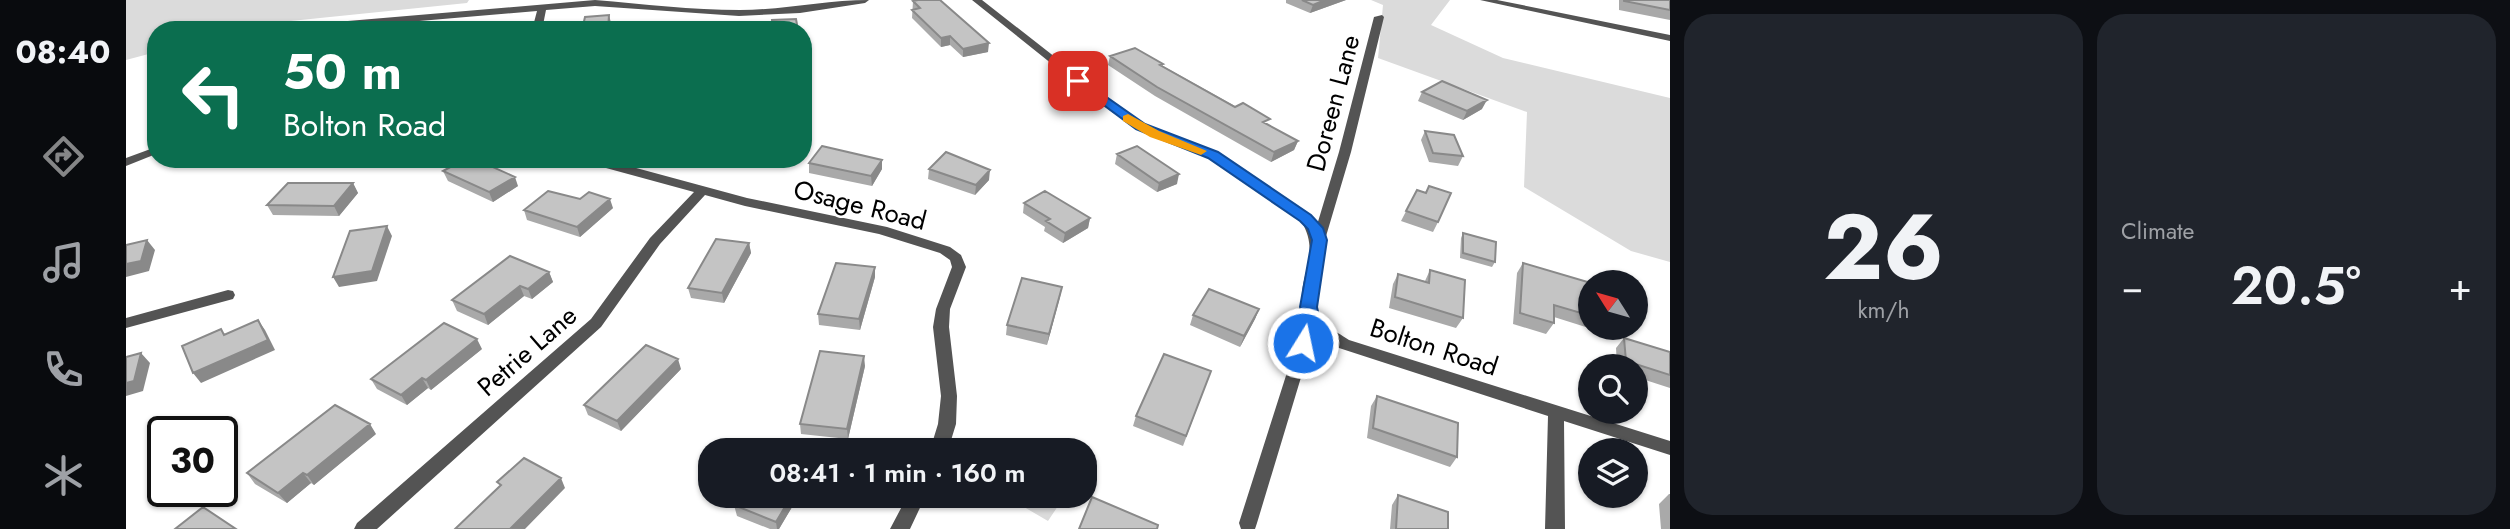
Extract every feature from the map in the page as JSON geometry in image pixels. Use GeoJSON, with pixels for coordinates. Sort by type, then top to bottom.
{"type":"FeatureCollection","features":[{"type":"Feature","properties":{"kind":"street"},"geometry":{"type":"LineString","coordinates":[[397,21],[611,3],[739,13],[800,10],[865,0]]}},
{"type":"Feature","properties":{"kind":"street"},"geometry":{"type":"LineString","coordinates":[[976,0],[1141,127],[1213,155],[1306,218],[1315,228],[1319,240],[1308,307],[1311,317],[1248,523]]}},
{"type":"Feature","properties":{"kind":"street"},"geometry":{"type":"LineString","coordinates":[[1484,0],[1670,38]]}},
{"type":"Feature","properties":{"kind":"street"},"geometry":{"type":"LineString","coordinates":[[539,21],[542,7]]}},
{"type":"Feature","properties":{"kind":"street","name":"Doreen Lane"},"geometry":{"type":"LineString","coordinates":[[1319,240],[1345,152],[1379,17]]}},
{"type":"Feature","properties":{"kind":"street"},"geometry":{"type":"LineString","coordinates":[[126,162],[147,154]]}},
{"type":"Feature","properties":{"kind":"street","name":"Osage Road"},"geometry":{"type":"LineString","coordinates":[[621,168],[745,202],[882,230],[945,250],[956,258],[959,267],[943,309],[941,327],[949,396],[947,424],[943,438]]}},
{"type":"Feature","properties":{"kind":"street","name":"Petrie Lane"},"geometry":{"type":"LineString","coordinates":[[364,529],[596,323],[660,234],[703,190]]}},
{"type":"Feature","properties":{"kind":"street"},"geometry":{"type":"LineString","coordinates":[[126,323],[229,295]]}},
{"type":"Feature","properties":{"kind":"street","name":"Bolton Road"},"geometry":{"type":"LineString","coordinates":[[1311,317],[1323,331],[1344,344],[1670,448]]}},
{"type":"Feature","properties":{"kind":"street"},"geometry":{"type":"LineString","coordinates":[[1555,529],[1556,412]]}},
{"type":"Feature","properties":{"kind":"street"},"geometry":{"type":"LineString","coordinates":[[900,529],[910,508]]}},
{"type":"Feature","properties":{"kind":"shaded area"},"geometry":{"type":"Polygon","coordinates":[[[126,0],[469,0],[467,3],[291,21],[147,21],[147,54],[126,60],[126,0]]]}},
{"type":"Feature","properties":{"kind":"shaded area"},"geometry":{"type":"Polygon","coordinates":[[[1371,0],[1450,0],[1431,25],[1503,58],[1670,98],[1670,262],[1631,251],[1524,187],[1527,112],[1378,58],[1383,5],[1371,0]]]}},
{"type":"Feature","properties":{"kind":"shaded area"},"geometry":{"type":"Polygon","coordinates":[[[1026,508],[1057,508],[1048,521],[1026,508]]]}},
{"type":"Feature","properties":{"kind":"building"},"geometry":{"type":"Polygon","coordinates":[[[940,0],[989,43],[963,49],[950,36],[941,38],[912,10],[920,8],[913,1],[940,0]]]}},
{"type":"Feature","properties":{"kind":"building"},"geometry":{"type":"Polygon","coordinates":[[[1302,0],[1325,0],[1313,5],[1302,0]]]}},
{"type":"Feature","properties":{"kind":"building"},"geometry":{"type":"Polygon","coordinates":[[[1670,0],[1670,10],[1624,1],[1670,0]]]}},
{"type":"Feature","properties":{"kind":"building"},"geometry":{"type":"Polygon","coordinates":[[[609,15],[609,21],[584,21],[585,17],[609,15]]]}},
{"type":"Feature","properties":{"kind":"building"},"geometry":{"type":"Polygon","coordinates":[[[796,19],[796,21],[772,21],[796,19]]]}},
{"type":"Feature","properties":{"kind":"building"},"geometry":{"type":"Polygon","coordinates":[[[1135,48],[1235,107],[1243,103],[1270,119],[1263,122],[1298,141],[1274,152],[1157,87],[1110,56],[1135,48]]]}},
{"type":"Feature","properties":{"kind":"building"},"geometry":{"type":"Polygon","coordinates":[[[1442,81],[1487,100],[1467,111],[1422,92],[1442,81]]]}},
{"type":"Feature","properties":{"kind":"building"},"geometry":{"type":"Polygon","coordinates":[[[1425,131],[1454,135],[1463,156],[1433,153],[1425,131]]]}},
{"type":"Feature","properties":{"kind":"building"},"geometry":{"type":"Polygon","coordinates":[[[822,146],[882,160],[871,176],[812,164],[812,159],[822,146]]]}},
{"type":"Feature","properties":{"kind":"building"},"geometry":{"type":"Polygon","coordinates":[[[1137,146],[1179,174],[1159,183],[1117,154],[1137,146]]]}},
{"type":"Feature","properties":{"kind":"building"},"geometry":{"type":"Polygon","coordinates":[[[946,152],[990,170],[976,185],[929,169],[946,152]]]}},
{"type":"Feature","properties":{"kind":"building"},"geometry":{"type":"Polygon","coordinates":[[[448,168],[495,168],[515,177],[489,192],[443,171],[448,168]]]}},
{"type":"Feature","properties":{"kind":"building"},"geometry":{"type":"Polygon","coordinates":[[[288,183],[353,183],[334,206],[267,205],[288,183]]]}},
{"type":"Feature","properties":{"kind":"building"},"geometry":{"type":"Polygon","coordinates":[[[1429,186],[1451,193],[1438,222],[1406,211],[1417,190],[1426,193],[1429,186]]]}},
{"type":"Feature","properties":{"kind":"building"},"geometry":{"type":"Polygon","coordinates":[[[548,191],[580,199],[589,192],[610,199],[577,227],[524,210],[548,191]]]}},
{"type":"Feature","properties":{"kind":"building"},"geometry":{"type":"Polygon","coordinates":[[[1045,191],[1090,218],[1065,233],[1046,221],[1050,219],[1024,203],[1045,191]]]}},
{"type":"Feature","properties":{"kind":"building"},"geometry":{"type":"Polygon","coordinates":[[[387,226],[372,271],[333,277],[350,231],[387,226]]]}},
{"type":"Feature","properties":{"kind":"building"},"geometry":{"type":"Polygon","coordinates":[[[1463,233],[1496,242],[1495,262],[1463,253],[1463,233]]]}},
{"type":"Feature","properties":{"kind":"building"},"geometry":{"type":"Polygon","coordinates":[[[716,239],[749,243],[722,293],[688,288],[716,239]]]}},
{"type":"Feature","properties":{"kind":"building"},"geometry":{"type":"Polygon","coordinates":[[[147,240],[141,261],[126,264],[126,245],[147,240]]]}},
{"type":"Feature","properties":{"kind":"building"},"geometry":{"type":"Polygon","coordinates":[[[510,256],[549,272],[528,289],[520,286],[484,314],[452,300],[510,256]]]}},
{"type":"Feature","properties":{"kind":"building"},"geometry":{"type":"Polygon","coordinates":[[[836,263],[875,267],[859,319],[818,314],[836,263]]]}},
{"type":"Feature","properties":{"kind":"building"},"geometry":{"type":"Polygon","coordinates":[[[1523,263],[1578,279],[1578,312],[1554,305],[1554,323],[1520,313],[1523,263]]]}},
{"type":"Feature","properties":{"kind":"building"},"geometry":{"type":"Polygon","coordinates":[[[1430,270],[1465,280],[1463,318],[1395,297],[1398,274],[1429,283],[1430,270]]]}},
{"type":"Feature","properties":{"kind":"building"},"geometry":{"type":"Polygon","coordinates":[[[1022,278],[1062,287],[1049,334],[1007,325],[1022,278]]]}},
{"type":"Feature","properties":{"kind":"building"},"geometry":{"type":"Polygon","coordinates":[[[1209,289],[1259,309],[1244,336],[1193,315],[1209,289]]]}},
{"type":"Feature","properties":{"kind":"building"},"geometry":{"type":"Polygon","coordinates":[[[258,320],[268,340],[193,373],[182,346],[221,329],[224,335],[258,320]]]}},
{"type":"Feature","properties":{"kind":"building"},"geometry":{"type":"Polygon","coordinates":[[[444,323],[477,339],[426,380],[422,378],[401,395],[371,379],[444,323]]]}},
{"type":"Feature","properties":{"kind":"building"},"geometry":{"type":"Polygon","coordinates":[[[1624,340],[1670,352],[1670,375],[1648,368],[1648,354],[1625,354],[1624,340]]]}},
{"type":"Feature","properties":{"kind":"building"},"geometry":{"type":"Polygon","coordinates":[[[646,345],[678,359],[617,421],[584,405],[646,345]]]}},
{"type":"Feature","properties":{"kind":"building"},"geometry":{"type":"Polygon","coordinates":[[[820,351],[864,356],[847,429],[800,424],[820,351]]]}},
{"type":"Feature","properties":{"kind":"building"},"geometry":{"type":"Polygon","coordinates":[[[141,353],[134,381],[126,383],[126,357],[141,353]]]}},
{"type":"Feature","properties":{"kind":"building"},"geometry":{"type":"Polygon","coordinates":[[[1164,354],[1211,371],[1186,436],[1136,416],[1164,354]]]}},
{"type":"Feature","properties":{"kind":"building"},"geometry":{"type":"Polygon","coordinates":[[[1377,396],[1458,423],[1457,457],[1373,428],[1377,396]]]}},
{"type":"Feature","properties":{"kind":"building"},"geometry":{"type":"Polygon","coordinates":[[[335,405],[370,424],[307,475],[303,473],[278,493],[247,473],[335,405]]]}},
{"type":"Feature","properties":{"kind":"building"},"geometry":{"type":"Polygon","coordinates":[[[524,458],[561,478],[510,529],[455,529],[501,485],[497,482],[524,458]]]}},
{"type":"Feature","properties":{"kind":"building"},"geometry":{"type":"Polygon","coordinates":[[[1398,495],[1448,512],[1448,529],[1396,529],[1398,495]]]}},
{"type":"Feature","properties":{"kind":"building"},"geometry":{"type":"Polygon","coordinates":[[[1097,499],[1158,525],[1157,529],[1079,529],[1088,508],[1097,508],[1097,499]]]}},
{"type":"Feature","properties":{"kind":"building"},"geometry":{"type":"Polygon","coordinates":[[[203,507],[236,529],[175,529],[203,507]]]}},
{"type":"Feature","properties":{"kind":"building"},"geometry":{"type":"Polygon","coordinates":[[[741,508],[784,508],[776,522],[741,508]]]}},
{"type":"Feature","properties":{"kind":"slow traffic"},"geometry":{"type":"LineString","coordinates":[[1128,118],[1155,134],[1201,151]]}},
{"type":"Feature","properties":{"kind":"route"},"geometry":{"type":"LineString","coordinates":[[1078,81],[1141,127],[1213,155],[1306,218],[1315,228],[1319,240],[1308,307],[1311,317],[1303,343]]}}]}
